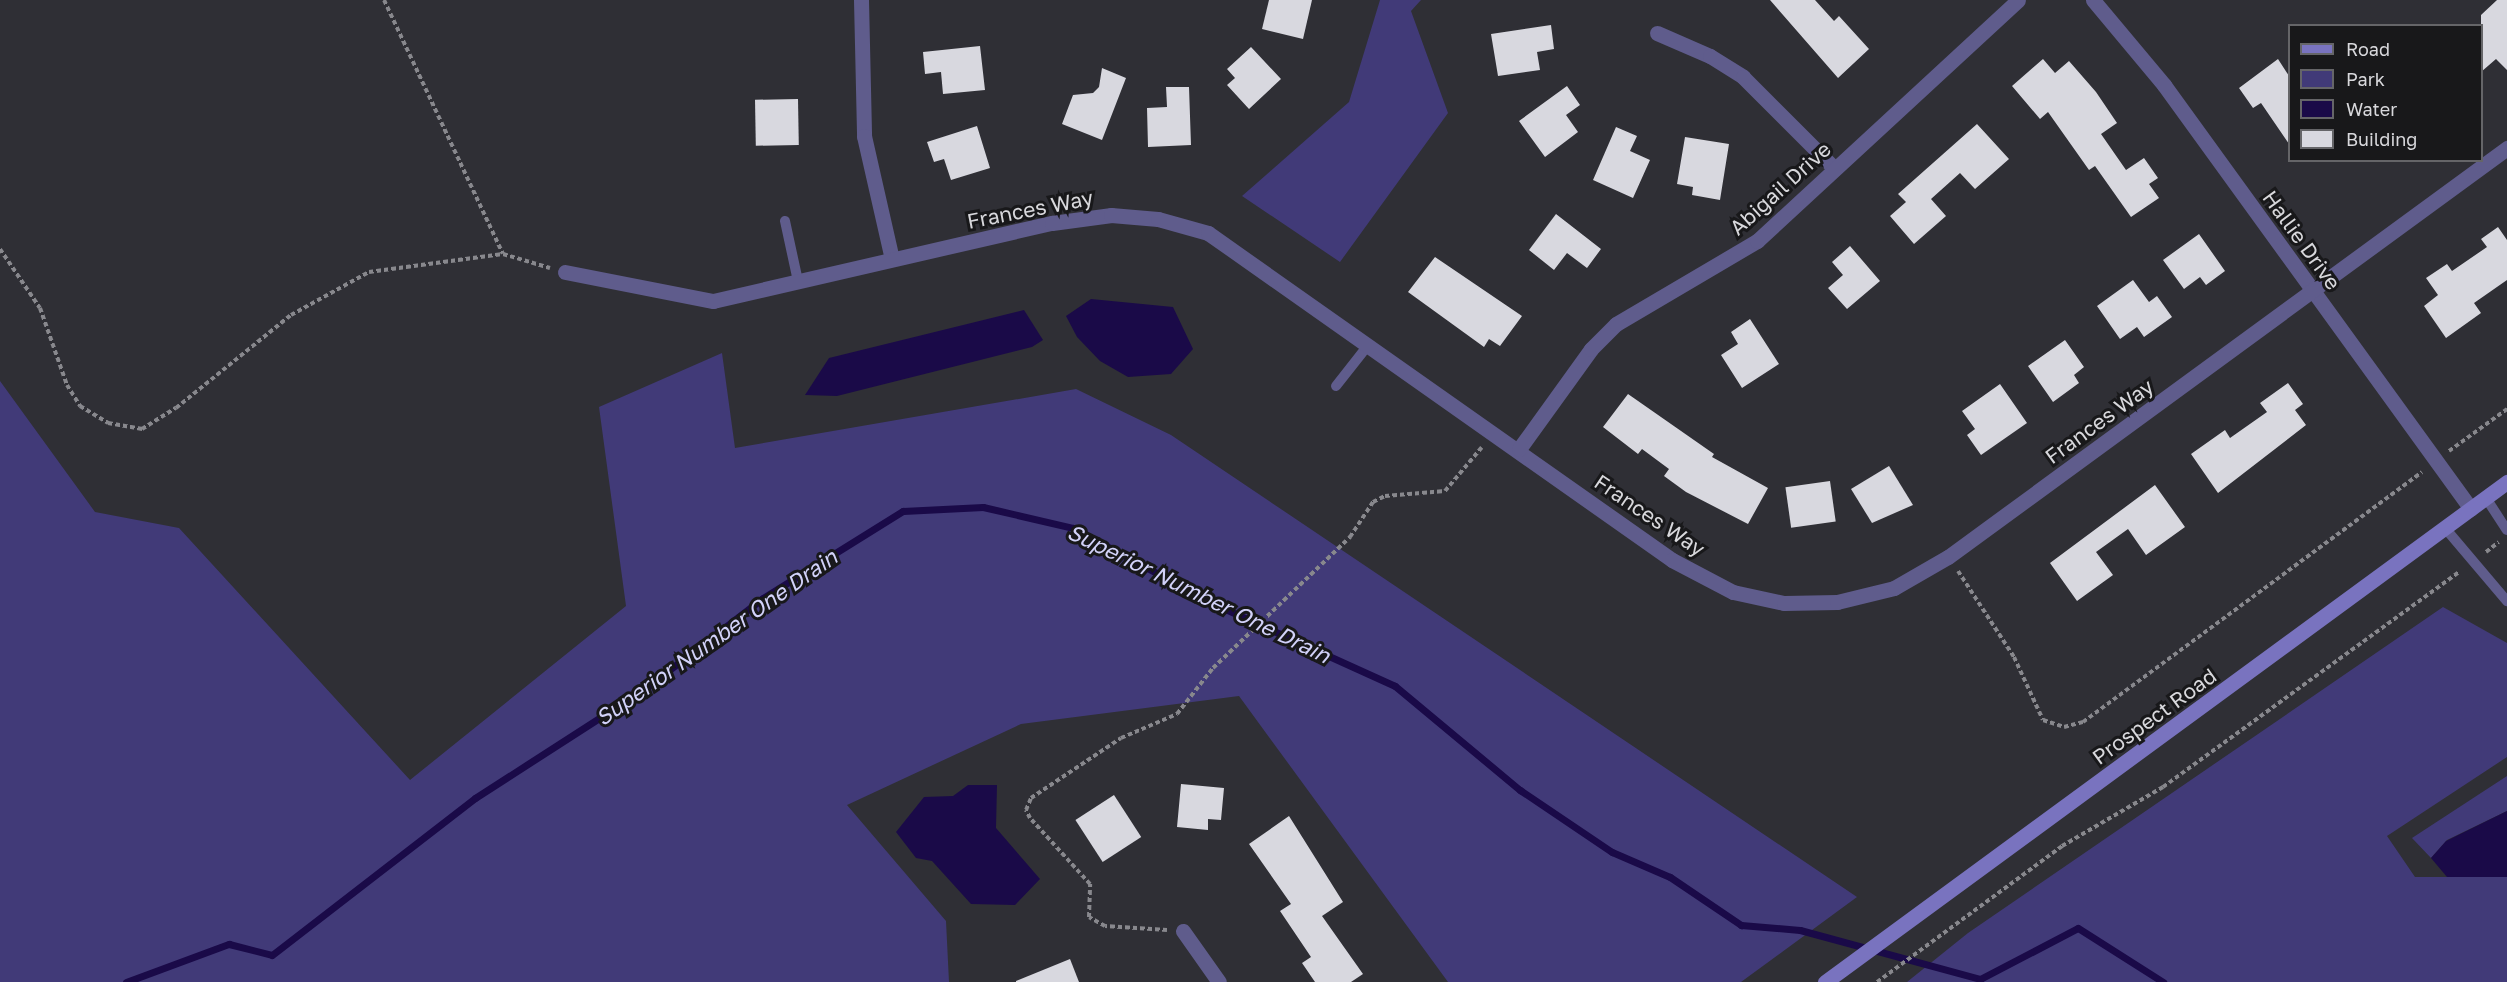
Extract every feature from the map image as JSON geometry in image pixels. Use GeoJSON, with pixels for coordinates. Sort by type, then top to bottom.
{"type":"FeatureCollection","features":[{"type":"Feature","properties":{"kind":"main road","name":"Prospect Road"},"geometry":{"type":"LineString","coordinates":[[1825,982],[2507,482]]}},
{"type":"Feature","properties":{"kind":"street"},"geometry":{"type":"LineString","coordinates":[[861,0],[864,136],[892,259]]}},
{"type":"Feature","properties":{"kind":"street","name":"Abigail Drive"},"geometry":{"type":"LineString","coordinates":[[1519,449],[1591,349],[1616,324],[1757,242],[1833,167],[2018,0]]}},
{"type":"Feature","properties":{"kind":"street","name":"Hallie Drive"},"geometry":{"type":"LineString","coordinates":[[2093,0],[2164,85],[2471,509]]}},
{"type":"Feature","properties":{"kind":"street"},"geometry":{"type":"LineString","coordinates":[[1657,33],[1710,56],[1743,77],[1833,167]]}},
{"type":"Feature","properties":{"kind":"street","name":"Frances Way"},"geometry":{"type":"LineString","coordinates":[[565,273],[713,301],[1052,223],[1111,215],[1158,219],[1208,233],[1519,449],[1672,560],[1732,592],[1784,603],[1837,602],[1894,588],[1948,557],[2507,148]]}},
{"type":"Feature","properties":{"kind":"street"},"geometry":{"type":"LineString","coordinates":[[1183,931],[1219,982]]}},
{"type":"Feature","properties":{"kind":"lane"},"geometry":{"type":"LineString","coordinates":[[785,220],[798,281]]}},
{"type":"Feature","properties":{"kind":"lane"},"geometry":{"type":"LineString","coordinates":[[1336,386],[1369,344]]}},
{"type":"Feature","properties":{"kind":"lane"},"geometry":{"type":"LineString","coordinates":[[2486,498],[2507,530]]}},
{"type":"Feature","properties":{"kind":"lane"},"geometry":{"type":"LineString","coordinates":[[2445,528],[2507,601]]}},
{"type":"Feature","properties":{"kind":"path"},"geometry":{"type":"LineString","coordinates":[[384,0],[503,254]]}},
{"type":"Feature","properties":{"kind":"path"},"geometry":{"type":"LineString","coordinates":[[0,249],[40,308],[67,385],[80,406],[108,423],[142,429],[176,408],[291,315],[369,272],[503,254],[565,273]]}},
{"type":"Feature","properties":{"kind":"path"},"geometry":{"type":"LineString","coordinates":[[1948,557],[2014,657],[2043,720],[2064,728],[2083,722],[2507,410]]}},
{"type":"Feature","properties":{"kind":"path"},"geometry":{"type":"LineString","coordinates":[[1183,931],[1094,922],[1089,917],[1091,891],[1086,878],[1051,846],[1026,810],[1031,798],[1102,749],[1177,714],[1213,668],[1336,549],[1364,510],[1385,496],[1445,491],[1493,431]]}},
{"type":"Feature","properties":{"kind":"path"},"geometry":{"type":"LineString","coordinates":[[1877,982],[2062,846],[2163,787],[2507,536]]}},
{"type":"Feature","properties":{"kind":"green space"},"geometry":{"type":"Polygon","coordinates":[[[1380,0],[1421,0],[1411,11],[1448,113],[1340,262],[1242,196],[1349,102],[1380,0]]]}},
{"type":"Feature","properties":{"kind":"green space"},"geometry":{"type":"Polygon","coordinates":[[[722,353],[735,448],[1076,389],[1171,435],[1857,897],[1741,982],[1448,982],[1239,696],[1021,724],[847,805],[946,921],[949,982],[0,982],[0,381],[95,512],[179,528],[410,780],[626,606],[599,407],[722,353]]]}},
{"type":"Feature","properties":{"kind":"green space"},"geometry":{"type":"Polygon","coordinates":[[[2443,607],[2507,643],[2507,757],[2387,836],[2415,877],[2507,877],[2507,982],[1907,982],[1968,933],[2443,607]]]}},
{"type":"Feature","properties":{"kind":"green space"},"geometry":{"type":"Polygon","coordinates":[[[2507,776],[2507,811],[2447,840],[2431,858],[2412,838],[2507,776]]]}},
{"type":"Feature","properties":{"kind":"water"},"geometry":{"type":"Polygon","coordinates":[[[1091,299],[1173,307],[1193,349],[1171,374],[1128,377],[1100,361],[1077,337],[1066,316],[1091,299]]]}},
{"type":"Feature","properties":{"kind":"water"},"geometry":{"type":"Polygon","coordinates":[[[1024,310],[1043,340],[1032,347],[837,396],[805,395],[829,358],[1024,310]]]}},
{"type":"Feature","properties":{"kind":"water"},"geometry":{"type":"Polygon","coordinates":[[[968,785],[997,785],[996,828],[1040,879],[1015,905],[971,904],[932,861],[916,858],[896,832],[924,797],[953,796],[968,785]]]}},
{"type":"Feature","properties":{"kind":"water"},"geometry":{"type":"Polygon","coordinates":[[[2507,811],[2507,877],[2447,877],[2431,858],[2446,841],[2507,811]]]}},
{"type":"Feature","properties":{"kind":"building"},"geometry":{"type":"Polygon","coordinates":[[[1269,0],[1312,0],[1303,39],[1262,29],[1269,0]]]}},
{"type":"Feature","properties":{"kind":"building"},"geometry":{"type":"Polygon","coordinates":[[[1770,0],[1815,0],[1834,21],[1839,16],[1869,49],[1838,78],[1770,0]]]}},
{"type":"Feature","properties":{"kind":"building"},"geometry":{"type":"Polygon","coordinates":[[[2497,0],[2507,0],[2507,70],[2496,59],[2483,70],[2481,15],[2497,0]]]}},
{"type":"Feature","properties":{"kind":"building"},"geometry":{"type":"Polygon","coordinates":[[[1551,25],[1554,49],[1537,52],[1540,70],[1498,76],[1491,34],[1551,25]]]}},
{"type":"Feature","properties":{"kind":"building"},"geometry":{"type":"Polygon","coordinates":[[[980,46],[985,90],[943,94],[941,72],[925,74],[923,52],[980,46]]]}},
{"type":"Feature","properties":{"kind":"building"},"geometry":{"type":"Polygon","coordinates":[[[1251,47],[1281,79],[1249,109],[1227,85],[1235,78],[1227,69],[1251,47]]]}},
{"type":"Feature","properties":{"kind":"building"},"geometry":{"type":"Polygon","coordinates":[[[2043,59],[2055,73],[2069,61],[2096,92],[2117,123],[2101,134],[2126,170],[2144,158],[2158,178],[2149,184],[2159,198],[2131,217],[2095,166],[2089,170],[2048,112],[2040,119],[2012,86],[2043,59]]]}},
{"type":"Feature","properties":{"kind":"building"},"geometry":{"type":"Polygon","coordinates":[[[2278,59],[2288,74],[2288,143],[2261,103],[2253,108],[2239,88],[2278,59]]]}},
{"type":"Feature","properties":{"kind":"building"},"geometry":{"type":"Polygon","coordinates":[[[1102,68],[1126,78],[1102,140],[1062,124],[1073,95],[1093,93],[1099,87],[1102,68]]]}},
{"type":"Feature","properties":{"kind":"building"},"geometry":{"type":"Polygon","coordinates":[[[1567,86],[1580,105],[1566,115],[1578,132],[1545,157],[1519,121],[1567,86]]]}},
{"type":"Feature","properties":{"kind":"building"},"geometry":{"type":"Polygon","coordinates":[[[1166,87],[1189,87],[1191,145],[1148,147],[1147,108],[1167,107],[1166,87]]]}},
{"type":"Feature","properties":{"kind":"building"},"geometry":{"type":"Polygon","coordinates":[[[798,99],[799,145],[756,146],[755,100],[798,99]]]}},
{"type":"Feature","properties":{"kind":"building"},"geometry":{"type":"Polygon","coordinates":[[[1977,124],[2009,159],[1975,189],[1960,173],[1931,199],[1946,216],[1914,244],[1890,216],[1906,202],[1898,194],[1977,124]]]}},
{"type":"Feature","properties":{"kind":"building"},"geometry":{"type":"Polygon","coordinates":[[[977,126],[990,168],[951,180],[944,159],[934,162],[927,142],[977,126]]]}},
{"type":"Feature","properties":{"kind":"building"},"geometry":{"type":"Polygon","coordinates":[[[1616,127],[1637,136],[1630,151],[1650,160],[1633,198],[1593,180],[1616,127]]]}},
{"type":"Feature","properties":{"kind":"building"},"geometry":{"type":"Polygon","coordinates":[[[1685,137],[1729,144],[1720,200],[1692,195],[1693,187],[1677,184],[1685,137]]]}},
{"type":"Feature","properties":{"kind":"building"},"geometry":{"type":"Polygon","coordinates":[[[1556,214],[1601,249],[1587,268],[1567,253],[1554,270],[1529,250],[1556,214]]]}},
{"type":"Feature","properties":{"kind":"building"},"geometry":{"type":"Polygon","coordinates":[[[2498,227],[2507,240],[2507,280],[2474,303],[2481,313],[2446,338],[2424,306],[2438,295],[2426,278],[2447,264],[2452,271],[2487,247],[2481,239],[2498,227]]]}},
{"type":"Feature","properties":{"kind":"building"},"geometry":{"type":"Polygon","coordinates":[[[2199,234],[2225,271],[2206,285],[2200,277],[2184,289],[2163,260],[2199,234]]]}},
{"type":"Feature","properties":{"kind":"building"},"geometry":{"type":"Polygon","coordinates":[[[1850,246],[1880,281],[1847,309],[1828,288],[1843,275],[1832,262],[1850,246]]]}},
{"type":"Feature","properties":{"kind":"building"},"geometry":{"type":"Polygon","coordinates":[[[1435,257],[1522,316],[1500,346],[1489,339],[1484,347],[1408,292],[1435,257]]]}},
{"type":"Feature","properties":{"kind":"building"},"geometry":{"type":"Polygon","coordinates":[[[2133,280],[2149,302],[2157,296],[2172,317],[2144,337],[2137,327],[2120,339],[2097,306],[2133,280]]]}},
{"type":"Feature","properties":{"kind":"building"},"geometry":{"type":"Polygon","coordinates":[[[1750,319],[1779,364],[1742,388],[1721,355],[1738,344],[1731,332],[1750,319]]]}},
{"type":"Feature","properties":{"kind":"building"},"geometry":{"type":"Polygon","coordinates":[[[2065,340],[2084,367],[2074,375],[2079,383],[2053,402],[2028,366],[2065,340]]]}},
{"type":"Feature","properties":{"kind":"building"},"geometry":{"type":"Polygon","coordinates":[[[2288,383],[2303,404],[2295,410],[2306,425],[2218,493],[2191,454],[2225,430],[2230,438],[2267,412],[2260,403],[2288,383]]]}},
{"type":"Feature","properties":{"kind":"building"},"geometry":{"type":"Polygon","coordinates":[[[2000,384],[2027,423],[1981,455],[1967,435],[1975,429],[1962,411],[2000,384]]]}},
{"type":"Feature","properties":{"kind":"building"},"geometry":{"type":"Polygon","coordinates":[[[1628,394],[1714,454],[1712,457],[1768,488],[1748,524],[1686,492],[1664,476],[1669,469],[1642,449],[1638,454],[1603,427],[1628,394]]]}},
{"type":"Feature","properties":{"kind":"building"},"geometry":{"type":"Polygon","coordinates":[[[1889,466],[1913,505],[1872,523],[1851,489],[1889,466]]]}},
{"type":"Feature","properties":{"kind":"building"},"geometry":{"type":"Polygon","coordinates":[[[1830,481],[1836,522],[1791,528],[1785,487],[1830,481]]]}},
{"type":"Feature","properties":{"kind":"building"},"geometry":{"type":"Polygon","coordinates":[[[2155,485],[2185,527],[2146,555],[2128,529],[2096,552],[2113,575],[2077,601],[2050,563],[2155,485]]]}},
{"type":"Feature","properties":{"kind":"building"},"geometry":{"type":"Polygon","coordinates":[[[1181,784],[1224,788],[1221,820],[1208,819],[1208,830],[1177,827],[1181,784]]]}},
{"type":"Feature","properties":{"kind":"building"},"geometry":{"type":"Polygon","coordinates":[[[1114,795],[1141,837],[1103,862],[1075,820],[1114,795]]]}},
{"type":"Feature","properties":{"kind":"building"},"geometry":{"type":"Polygon","coordinates":[[[1289,816],[1343,902],[1322,916],[1363,974],[1351,982],[1315,982],[1302,963],[1311,957],[1280,911],[1291,904],[1249,844],[1289,816]]]}},
{"type":"Feature","properties":{"kind":"building"},"geometry":{"type":"Polygon","coordinates":[[[1070,959],[1079,982],[1016,982],[1016,981],[1070,959]]]}},
{"type":"Feature","properties":{"kind":"waterway","name":"Superior Number One Drain"},"geometry":{"type":"LineString","coordinates":[[126,982],[229,944],[272,955],[475,798],[647,687],[763,598],[903,511],[983,507],[1073,528],[1212,603],[1395,686],[1520,790],[1612,852],[1670,877],[1741,925],[1800,930],[1980,979],[2078,928],[2163,982]]}}]}
